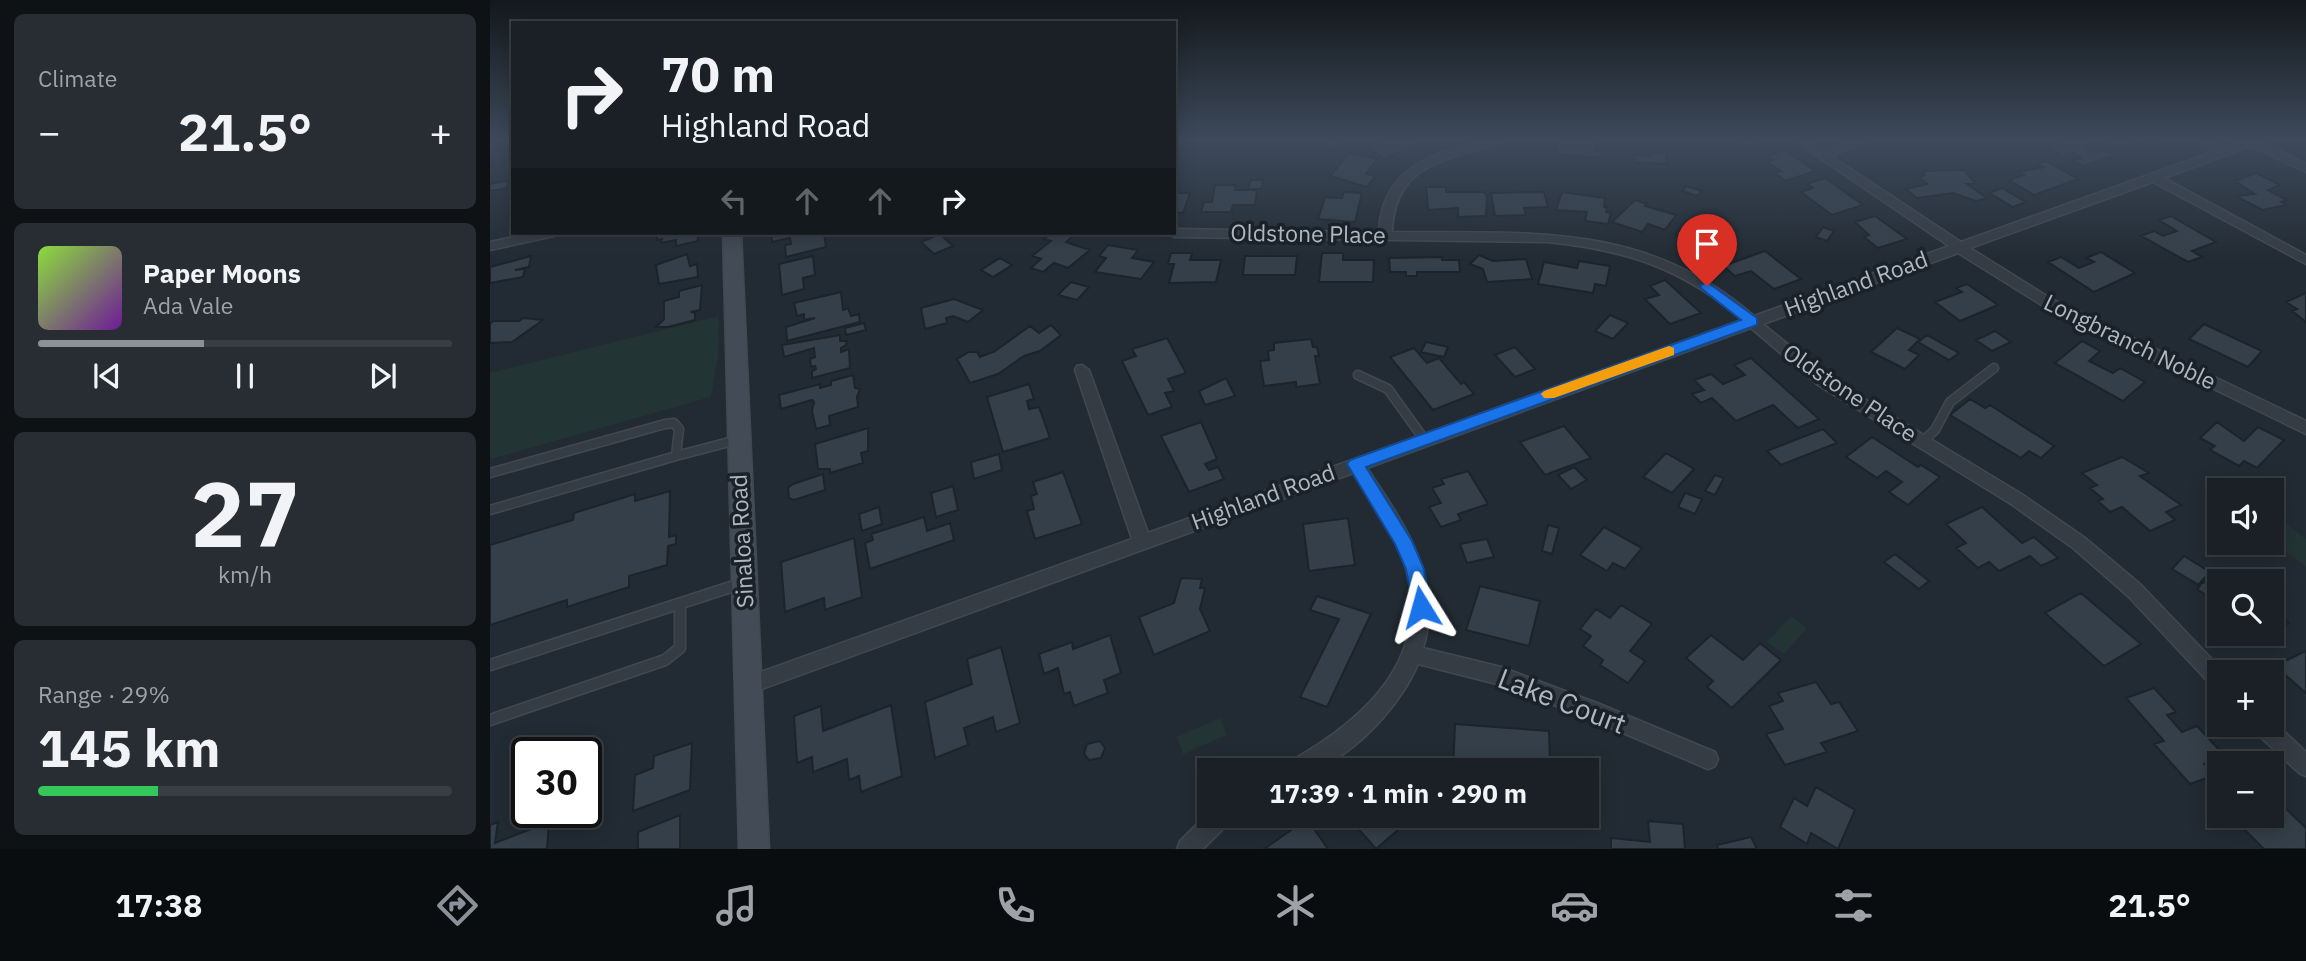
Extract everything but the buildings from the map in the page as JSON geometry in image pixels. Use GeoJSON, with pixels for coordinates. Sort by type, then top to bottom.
{"type":"FeatureCollection","features":[{"type":"Feature","properties":{"kind":"street"},"geometry":{"type":"LineString","coordinates":[[1385,235],[1383,218],[1387,202],[1404,181]]}},
{"type":"Feature","properties":{"kind":"street","name":"Longbranch Noble"},"geometry":{"type":"LineString","coordinates":[[1860,181],[2045,301],[2306,428]]}},
{"type":"Feature","properties":{"kind":"street","name":"Highland Road"},"geometry":{"type":"LineString","coordinates":[[748,685],[2144,181]]}},
{"type":"Feature","properties":{"kind":"street"},"geometry":{"type":"LineString","coordinates":[[2161,181],[2306,260]]}},
{"type":"Feature","properties":{"kind":"street","name":"Oldstone Place"},"geometry":{"type":"LineString","coordinates":[[1176,233],[1548,238],[1609,246],[1650,258],[1690,275],[1723,297],[1820,379],[2014,497],[2081,544],[2153,608],[2207,667]]}},
{"type":"Feature","properties":{"kind":"street"},"geometry":{"type":"LineString","coordinates":[[490,246],[541,235]]}},
{"type":"Feature","properties":{"kind":"street","name":"Sinaloa Road"},"geometry":{"type":"LineString","coordinates":[[732,235],[737,440],[746,582],[754,849]]}},
{"type":"Feature","properties":{"kind":"street"},"geometry":{"type":"LineString","coordinates":[[1082,370],[1142,541]]}},
{"type":"Feature","properties":{"kind":"street"},"geometry":{"type":"LineString","coordinates":[[1317,758],[1358,732],[1392,695],[1413,654],[1421,607],[1415,569],[1403,541],[1356,464]]}},
{"type":"Feature","properties":{"kind":"street","name":"Lake Court"},"geometry":{"type":"LineString","coordinates":[[1413,654],[1501,676],[1590,709],[1708,759]]}},
{"type":"Feature","properties":{"kind":"street"},"geometry":{"type":"LineString","coordinates":[[2275,737],[2306,766]]}},
{"type":"Feature","properties":{"kind":"street"},"geometry":{"type":"LineString","coordinates":[[1188,849],[1208,828]]}},
{"type":"Feature","properties":{"kind":"lane"},"geometry":{"type":"LineString","coordinates":[[1923,442],[1935,430],[1950,402],[1994,368]]}},
{"type":"Feature","properties":{"kind":"lane"},"geometry":{"type":"LineString","coordinates":[[1358,375],[1388,389],[1424,439]]}},
{"type":"Feature","properties":{"kind":"lane"},"geometry":{"type":"LineString","coordinates":[[490,473],[674,423],[679,429],[676,456]]}},
{"type":"Feature","properties":{"kind":"lane"},"geometry":{"type":"LineString","coordinates":[[490,510],[737,440]]}},
{"type":"Feature","properties":{"kind":"lane"},"geometry":{"type":"LineString","coordinates":[[490,665],[746,582]]}},
{"type":"Feature","properties":{"kind":"lane"},"geometry":{"type":"LineString","coordinates":[[490,720],[665,660],[680,648],[680,605]]}},
{"type":"Feature","properties":{"kind":"shaded area"},"geometry":{"type":"Polygon","coordinates":[[[719,316],[718,355],[711,397],[490,459],[490,373],[719,316]]]}},
{"type":"Feature","properties":{"kind":"shaded area"},"geometry":{"type":"Polygon","coordinates":[[[2284,525],[2306,539],[2306,567],[2284,550],[2284,525]]]}},
{"type":"Feature","properties":{"kind":"shaded area"},"geometry":{"type":"Polygon","coordinates":[[[1791,616],[1807,628],[1784,654],[1767,642],[1791,616]]]}},
{"type":"Feature","properties":{"kind":"shaded area"},"geometry":{"type":"Polygon","coordinates":[[[1220,718],[1227,735],[1183,754],[1177,737],[1220,718]]]}},
{"type":"Feature","properties":{"kind":"slow traffic"},"geometry":{"type":"LineString","coordinates":[[1549,394],[1669,351]]}},
{"type":"Feature","properties":{"kind":"route"},"geometry":{"type":"LineString","coordinates":[[1421,607],[1415,569],[1403,541],[1356,464],[1752,321],[1707,286]]}}]}
